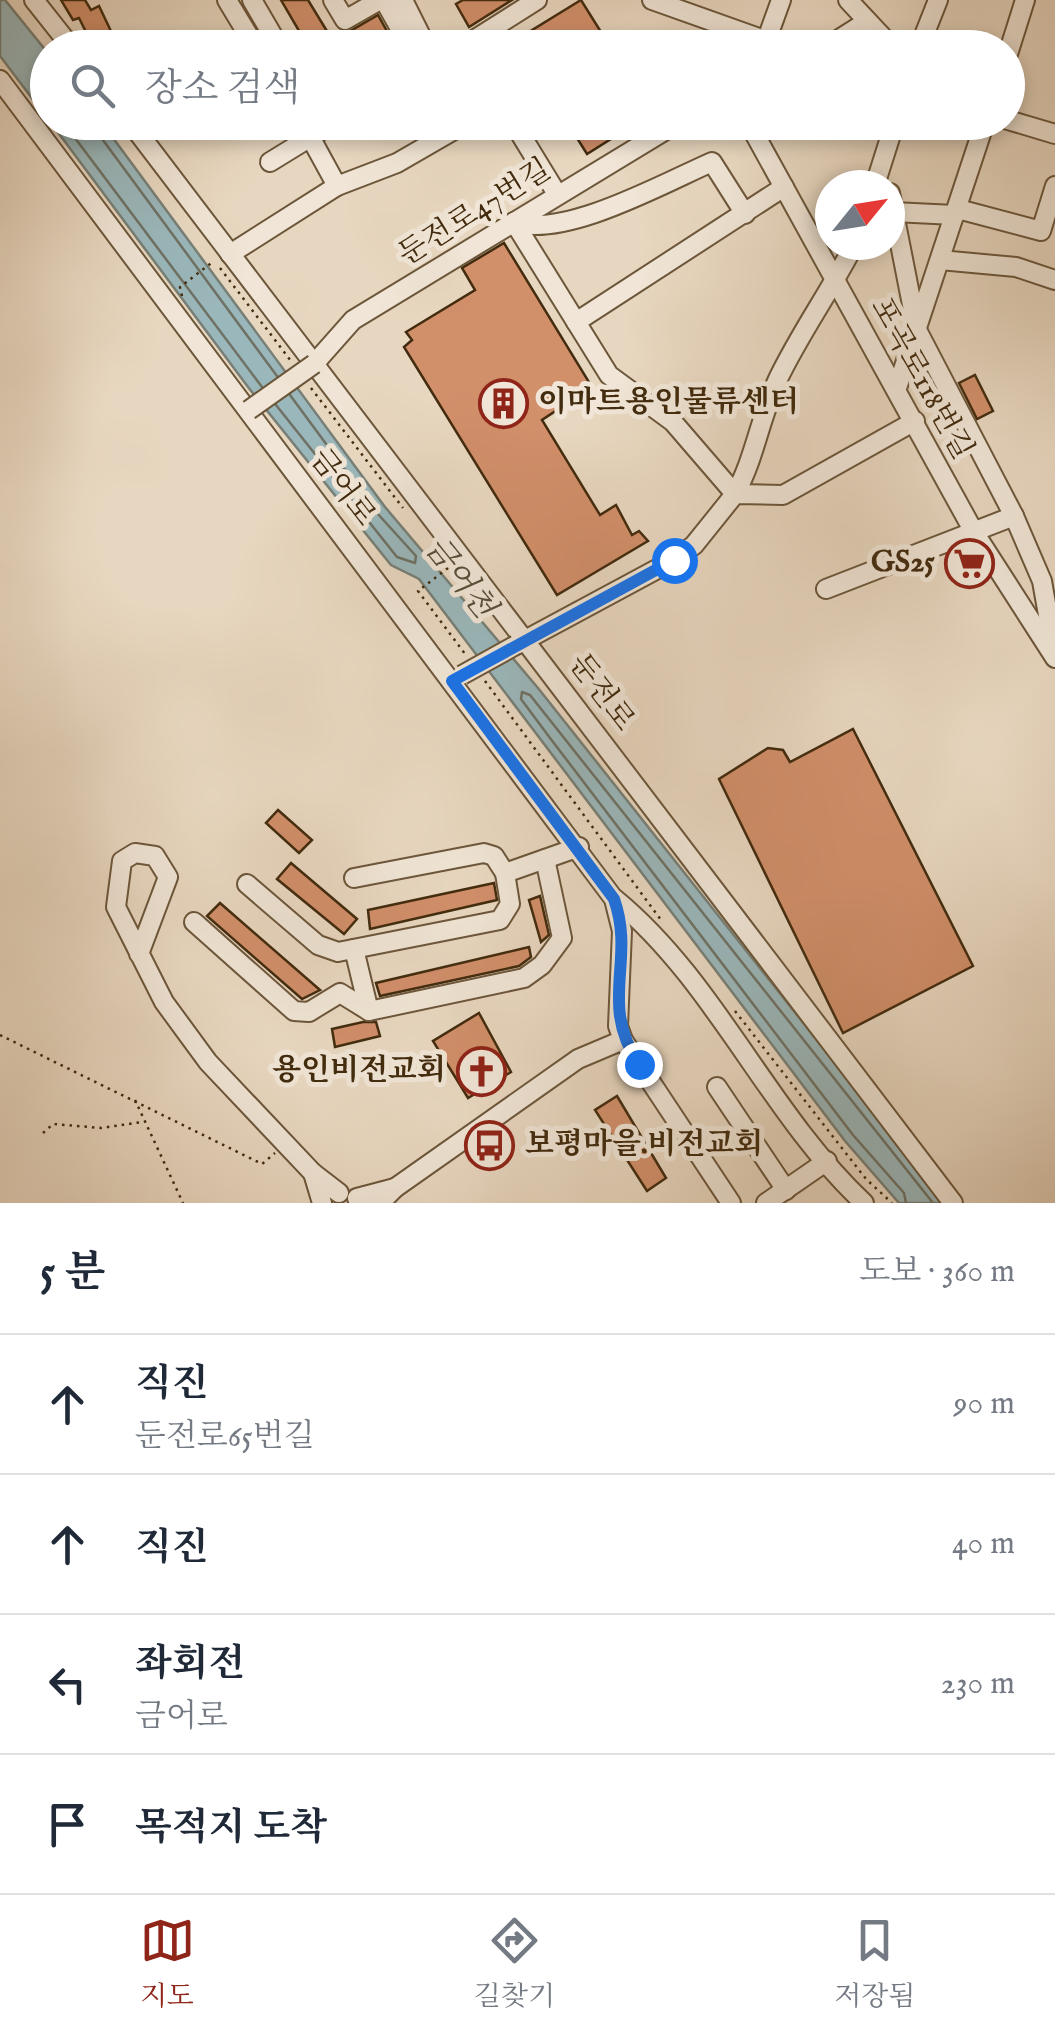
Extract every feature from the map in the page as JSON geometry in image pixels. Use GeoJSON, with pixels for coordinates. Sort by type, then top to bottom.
{"type":"FeatureCollection","features":[{"type":"Feature","properties":{"kind":"street"},"geometry":{"type":"LineString","coordinates":[[34,0],[58,30]]}},
{"type":"Feature","properties":{"kind":"street"},"geometry":{"type":"LineString","coordinates":[[226,0],[245,30]]}},
{"type":"Feature","properties":{"kind":"street"},"geometry":{"type":"LineString","coordinates":[[252,0],[270,30]]}},
{"type":"Feature","properties":{"kind":"street"},"geometry":{"type":"LineString","coordinates":[[333,0],[345,20],[382,0],[400,30]]}},
{"type":"Feature","properties":{"kind":"street"},"geometry":{"type":"LineString","coordinates":[[404,0],[418,30]]}},
{"type":"Feature","properties":{"kind":"street"},"geometry":{"type":"LineString","coordinates":[[490,30],[537,0]]}},
{"type":"Feature","properties":{"kind":"street"},"geometry":{"type":"LineString","coordinates":[[652,0],[729,30]]}},
{"type":"Feature","properties":{"kind":"street"},"geometry":{"type":"LineString","coordinates":[[770,30],[781,0]]}},
{"type":"Feature","properties":{"kind":"street"},"geometry":{"type":"LineString","coordinates":[[848,0],[874,30]]}},
{"type":"Feature","properties":{"kind":"street"},"geometry":{"type":"LineString","coordinates":[[926,30],[938,0]]}},
{"type":"Feature","properties":{"kind":"street"},"geometry":{"type":"LineString","coordinates":[[1016,30],[1026,0]]}},
{"type":"Feature","properties":{"kind":"street"},"geometry":{"type":"LineString","coordinates":[[853,30],[866,22]]}},
{"type":"Feature","properties":{"kind":"street","name":"금어로"},"geometry":{"type":"LineString","coordinates":[[0,80],[30,120]]}},
{"type":"Feature","properties":{"kind":"street"},"geometry":{"type":"LineString","coordinates":[[1025,125],[1055,134]]}},
{"type":"Feature","properties":{"kind":"street","name":"금어로"},"geometry":{"type":"LineString","coordinates":[[45,140],[249,410],[462,673],[614,899],[622,930],[618,1026],[623,1040],[732,1203]]}},
{"type":"Feature","properties":{"kind":"street","name":"둔전로"},"geometry":{"type":"LineString","coordinates":[[142,140],[223,257],[314,364],[521,642],[954,1203]]}},
{"type":"Feature","properties":{"kind":"street"},"geometry":{"type":"LineString","coordinates":[[270,162],[295,140]]}},
{"type":"Feature","properties":{"kind":"street"},"geometry":{"type":"LineString","coordinates":[[312,140],[336,186]]}},
{"type":"Feature","properties":{"kind":"street"},"geometry":{"type":"LineString","coordinates":[[223,257],[336,186],[397,162],[436,140]]}},
{"type":"Feature","properties":{"kind":"street"},"geometry":{"type":"LineString","coordinates":[[524,140],[557,194]]}},
{"type":"Feature","properties":{"kind":"street","name":"둔전로47번길"},"geometry":{"type":"LineString","coordinates":[[249,410],[314,364],[353,320],[648,140]]}},
{"type":"Feature","properties":{"kind":"street","name":"포곡로118번길"},"geometry":{"type":"LineString","coordinates":[[758,140],[974,532],[1055,649]]}},
{"type":"Feature","properties":{"kind":"street"},"geometry":{"type":"LineString","coordinates":[[880,170],[890,140]]}},
{"type":"Feature","properties":{"kind":"street"},"geometry":{"type":"LineString","coordinates":[[897,388],[979,140]]}},
{"type":"Feature","properties":{"kind":"street"},"geometry":{"type":"LineString","coordinates":[[888,148],[889,170]]}},
{"type":"Feature","properties":{"kind":"street"},"geometry":{"type":"LineString","coordinates":[[514,222],[533,228],[594,213],[712,162],[745,214]]}},
{"type":"Feature","properties":{"kind":"street"},"geometry":{"type":"LineString","coordinates":[[905,212],[956,212],[1041,231],[1055,186]]}},
{"type":"Feature","properties":{"kind":"street"},"geometry":{"type":"LineString","coordinates":[[576,322],[784,187]]}},
{"type":"Feature","properties":{"kind":"street"},"geometry":{"type":"LineString","coordinates":[[514,222],[609,376],[673,422],[735,494],[784,495],[915,421]]}},
{"type":"Feature","properties":{"kind":"street"},"geometry":{"type":"LineString","coordinates":[[462,673],[674,560],[694,545],[735,494],[750,466],[758,428],[779,377],[846,260]]}},
{"type":"Feature","properties":{"kind":"street"},"geometry":{"type":"LineString","coordinates":[[903,260],[917,330],[1014,516],[1042,581],[1055,649]]}},
{"type":"Feature","properties":{"kind":"street"},"geometry":{"type":"LineString","coordinates":[[940,260],[1016,268],[1055,280]]}},
{"type":"Feature","properties":{"kind":"street"},"geometry":{"type":"LineString","coordinates":[[826,589],[1014,516]]}},
{"type":"Feature","properties":{"kind":"street"},"geometry":{"type":"LineString","coordinates":[[505,872],[579,847]]}},
{"type":"Feature","properties":{"kind":"street"},"geometry":{"type":"LineString","coordinates":[[139,954],[168,876],[156,856],[135,853],[122,861],[116,907],[139,954],[184,1032],[340,1200],[395,1188]]}},
{"type":"Feature","properties":{"kind":"street"},"geometry":{"type":"LineString","coordinates":[[247,884],[318,945],[338,952],[500,920],[510,904],[505,872],[494,856],[484,854],[354,878]]}},
{"type":"Feature","properties":{"kind":"street"},"geometry":{"type":"LineString","coordinates":[[194,922],[294,1011],[309,1012],[340,992],[368,1011],[524,978],[542,965],[562,938],[546,859]]}},
{"type":"Feature","properties":{"kind":"street"},"geometry":{"type":"LineString","coordinates":[[614,899],[660,938],[744,1057],[858,1197],[834,1203]]}},
{"type":"Feature","properties":{"kind":"street"},"geometry":{"type":"LineString","coordinates":[[354,949],[368,1011]]}},
{"type":"Feature","properties":{"kind":"street"},"geometry":{"type":"LineString","coordinates":[[380,1203],[395,1188],[578,1060],[623,1040]]}},
{"type":"Feature","properties":{"kind":"street"},"geometry":{"type":"LineString","coordinates":[[716,1087],[786,1190]]}},
{"type":"Feature","properties":{"kind":"street"},"geometry":{"type":"LineString","coordinates":[[766,1203],[826,1161]]}},
{"type":"Feature","properties":{"kind":"path"},"geometry":{"type":"LineString","coordinates":[[184,302],[180,287],[223,257]]}},
{"type":"Feature","properties":{"kind":"path"},"geometry":{"type":"LineString","coordinates":[[449,567],[418,591],[462,673]]}},
{"type":"Feature","properties":{"kind":"path"},"geometry":{"type":"LineString","coordinates":[[483,679],[670,930]]}},
{"type":"Feature","properties":{"kind":"path"},"geometry":{"type":"LineString","coordinates":[[726,999],[866,1179],[892,1203]]}},
{"type":"Feature","properties":{"kind":"path"},"geometry":{"type":"LineString","coordinates":[[0,1036],[262,1164],[286,1144]]}},
{"type":"Feature","properties":{"kind":"path"},"geometry":{"type":"LineString","coordinates":[[134,1099],[143,1122],[157,1139],[184,1203]]}},
{"type":"Feature","properties":{"kind":"path"},"geometry":{"type":"LineString","coordinates":[[43,1133],[53,1124],[102,1128],[143,1122]]}},
{"type":"Feature","properties":{"kind":"water"},"geometry":{"type":"Polygon","coordinates":[[[0,0],[5,0],[30,31],[30,96],[0,56],[0,0]]]}},
{"type":"Feature","properties":{"kind":"water","name":"금어천"},"geometry":{"type":"Polygon","coordinates":[[[64,140],[115,140],[385,507],[538,688],[946,1203],[899,1203],[845,1141],[419,579],[391,565],[248,387],[64,140]]]}},
{"type":"Feature","properties":{"kind":"building"},"geometry":{"type":"Polygon","coordinates":[[[61,0],[85,0],[91,10],[99,6],[110,30],[85,30],[79,18],[73,20],[61,0]]]}},
{"type":"Feature","properties":{"kind":"building"},"geometry":{"type":"Polygon","coordinates":[[[281,0],[308,0],[326,30],[298,30],[281,0]]]}},
{"type":"Feature","properties":{"kind":"building"},"geometry":{"type":"Polygon","coordinates":[[[463,0],[512,0],[469,27],[456,4],[463,0]]]}},
{"type":"Feature","properties":{"kind":"building"},"geometry":{"type":"Polygon","coordinates":[[[581,0],[600,30],[532,30],[581,0]]]}},
{"type":"Feature","properties":{"kind":"building"},"geometry":{"type":"Polygon","coordinates":[[[378,15],[386,30],[352,30],[378,15]]]}},
{"type":"Feature","properties":{"kind":"building"},"geometry":{"type":"Polygon","coordinates":[[[578,140],[609,140],[587,154],[578,140]]]}},
{"type":"Feature","properties":{"kind":"building","name":"이마트용인물류센터"},"geometry":{"type":"Polygon","coordinates":[[[504,243],[592,387],[542,420],[600,515],[616,505],[632,535],[639,531],[648,541],[557,595],[404,347],[412,340],[406,332],[475,290],[462,268],[504,243]]]}},
{"type":"Feature","properties":{"kind":"building"},"geometry":{"type":"Polygon","coordinates":[[[975,375],[993,411],[977,419],[959,383],[975,375]]]}},
{"type":"Feature","properties":{"kind":"building"},"geometry":{"type":"Polygon","coordinates":[[[853,729],[973,966],[843,1033],[719,779],[768,748],[783,750],[790,762],[853,729]]]}},
{"type":"Feature","properties":{"kind":"building"},"geometry":{"type":"Polygon","coordinates":[[[278,810],[312,840],[299,853],[266,823],[278,810]]]}},
{"type":"Feature","properties":{"kind":"building"},"geometry":{"type":"Polygon","coordinates":[[[291,863],[357,919],[344,934],[277,879],[291,863]]]}},
{"type":"Feature","properties":{"kind":"building"},"geometry":{"type":"Polygon","coordinates":[[[494,883],[497,900],[370,929],[368,910],[494,883]]]}},
{"type":"Feature","properties":{"kind":"building"},"geometry":{"type":"Polygon","coordinates":[[[540,896],[549,935],[541,942],[529,900],[540,896]]]}},
{"type":"Feature","properties":{"kind":"building"},"geometry":{"type":"Polygon","coordinates":[[[220,903],[320,990],[302,999],[207,916],[220,903]]]}},
{"type":"Feature","properties":{"kind":"building"},"geometry":{"type":"Polygon","coordinates":[[[529,947],[531,957],[519,966],[380,996],[376,983],[529,947]]]}},
{"type":"Feature","properties":{"kind":"building"},"geometry":{"type":"Polygon","coordinates":[[[479,1013],[511,1072],[468,1098],[433,1041],[479,1013]]]}},
{"type":"Feature","properties":{"kind":"building"},"geometry":{"type":"Polygon","coordinates":[[[376,1022],[380,1036],[335,1047],[332,1029],[376,1022]]]}},
{"type":"Feature","properties":{"kind":"building"},"geometry":{"type":"Polygon","coordinates":[[[617,1096],[666,1178],[647,1191],[595,1110],[617,1096]]]}},
{"type":"Feature","properties":{"kind":"place","name":"이마트용인물류센터"},"geometry":{"type":"Point","coordinates":[503,403]}},
{"type":"Feature","properties":{"kind":"place","name":"GS25"},"geometry":{"type":"Point","coordinates":[970,563]}},
{"type":"Feature","properties":{"kind":"place","name":"용인비전교회"},"geometry":{"type":"Point","coordinates":[481,1071]}},
{"type":"Feature","properties":{"kind":"place","name":"보평마을.비전교회"},"geometry":{"type":"Point","coordinates":[490,1145]}},
{"type":"Feature","properties":{"kind":"route"},"geometry":{"type":"LineString","coordinates":[[639,1064],[618,1026],[622,930],[614,899],[452,681],[674,560]]}}]}
